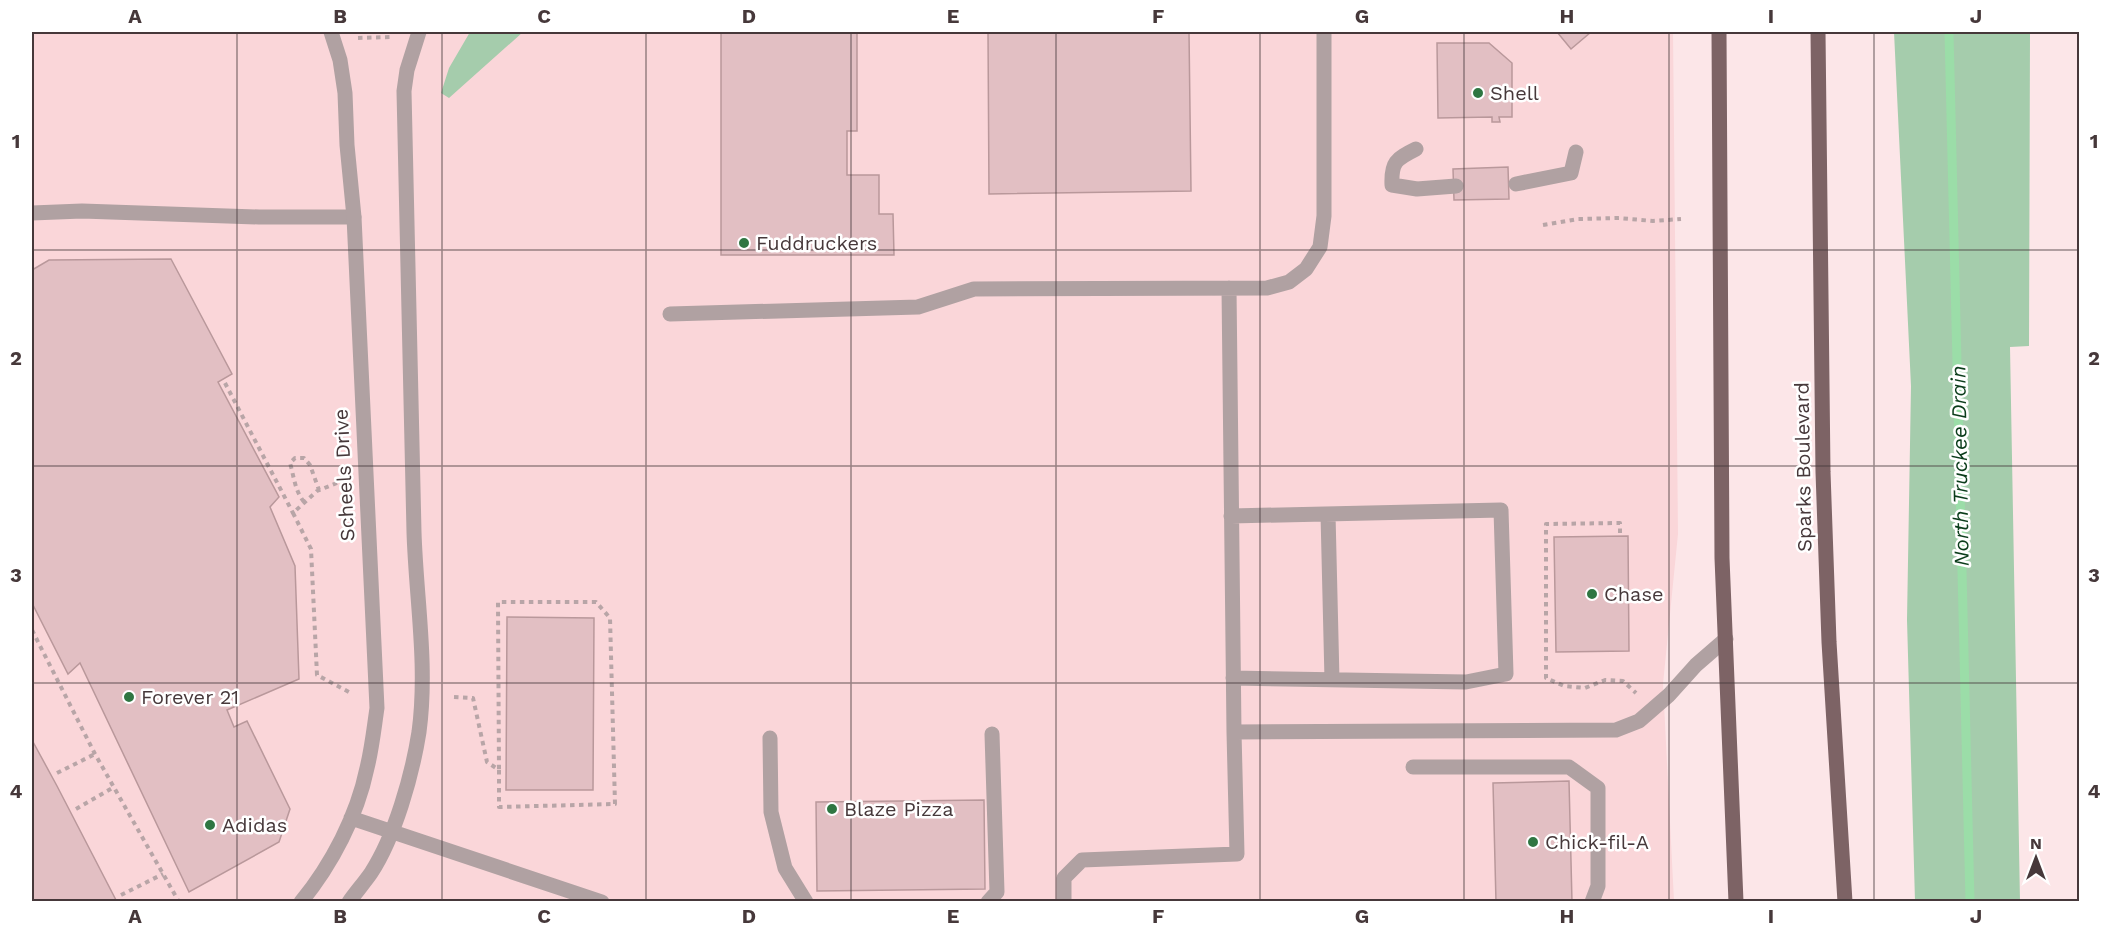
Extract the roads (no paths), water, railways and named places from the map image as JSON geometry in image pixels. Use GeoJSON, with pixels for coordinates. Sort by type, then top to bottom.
{"type":"FeatureCollection","features":[{"type":"Feature","properties":{"kind":"main road"},"geometry":{"type":"LineString","coordinates":[[1719,32],[1722,546],[1736,902]]}},
{"type":"Feature","properties":{"kind":"main road","name":"Sparks Boulevard"},"geometry":{"type":"LineString","coordinates":[[1818,32],[1823,472],[1829,654],[1845,902]]}},
{"type":"Feature","properties":{"kind":"street","name":"Scheels Drive"},"geometry":{"type":"LineString","coordinates":[[301,902],[332,857],[351,818],[367,769],[377,708],[354,217],[347,146],[345,93],[340,60],[331,32]]}},
{"type":"Feature","properties":{"kind":"street"},"geometry":{"type":"LineString","coordinates":[[349,902],[371,872],[393,831],[411,769],[422,697],[421,634],[414,542],[404,91],[407,70],[419,32]]}},
{"type":"Feature","properties":{"kind":"street"},"geometry":{"type":"LineString","coordinates":[[670,314],[918,307],[974,289],[1266,288],[1289,282],[1306,269],[1320,247],[1324,216],[1324,32]]}},
{"type":"Feature","properties":{"kind":"street"},"geometry":{"type":"LineString","coordinates":[[1416,148],[1401,157],[1391,169],[1392,185],[1417,189],[1456,186]]}},
{"type":"Feature","properties":{"kind":"street"},"geometry":{"type":"LineString","coordinates":[[1516,184],[1571,173],[1576,152]]}},
{"type":"Feature","properties":{"kind":"street"},"geometry":{"type":"LineString","coordinates":[[32,213],[82,211],[259,217],[354,217]]}},
{"type":"Feature","properties":{"kind":"street"},"geometry":{"type":"LineString","coordinates":[[1064,902],[1064,878],[1082,860],[1237,854],[1229,288]]}},
{"type":"Feature","properties":{"kind":"street"},"geometry":{"type":"LineString","coordinates":[[1231,516],[1501,510],[1506,674],[1466,682],[1233,678]]}},
{"type":"Feature","properties":{"kind":"street"},"geometry":{"type":"LineString","coordinates":[[1328,514],[1332,680]]}},
{"type":"Feature","properties":{"kind":"street"},"geometry":{"type":"LineString","coordinates":[[1234,732],[1616,730],[1639,721],[1726,639]]}},
{"type":"Feature","properties":{"kind":"street"},"geometry":{"type":"LineString","coordinates":[[988,902],[997,892],[992,734]]}},
{"type":"Feature","properties":{"kind":"street"},"geometry":{"type":"LineString","coordinates":[[770,738],[771,812],[785,868],[806,902]]}},
{"type":"Feature","properties":{"kind":"street"},"geometry":{"type":"LineString","coordinates":[[1413,767],[1569,767],[1598,788],[1599,894],[1592,902]]}},
{"type":"Feature","properties":{"kind":"street"},"geometry":{"type":"LineString","coordinates":[[351,818],[602,902]]}},
{"type":"Feature","properties":{"kind":"waterway","name":"North Truckee Drain"},"geometry":{"type":"LineString","coordinates":[[1949,32],[1970,902]]}},
{"type":"Feature","properties":{"kind":"place","name":"Shell"},"geometry":{"type":"Point","coordinates":[1478,93]}},
{"type":"Feature","properties":{"kind":"place","name":"Fuddruckers"},"geometry":{"type":"Point","coordinates":[744,243]}},
{"type":"Feature","properties":{"kind":"place","name":"Chase"},"geometry":{"type":"Point","coordinates":[1592,594]}},
{"type":"Feature","properties":{"kind":"place","name":"Forever 21"},"geometry":{"type":"Point","coordinates":[129,697]}},
{"type":"Feature","properties":{"kind":"place","name":"Blaze Pizza"},"geometry":{"type":"Point","coordinates":[832,809]}},
{"type":"Feature","properties":{"kind":"place","name":"Adidas"},"geometry":{"type":"Point","coordinates":[210,825]}},
{"type":"Feature","properties":{"kind":"place","name":"Chick-fil-A"},"geometry":{"type":"Point","coordinates":[1533,842]}}]}
